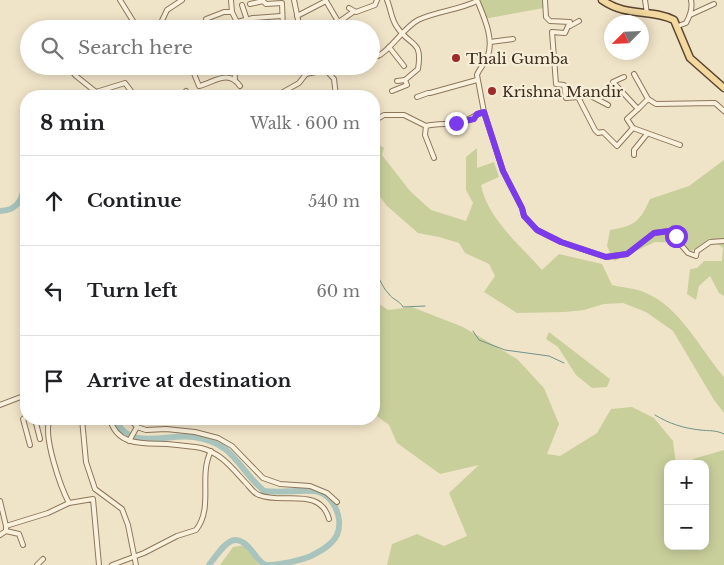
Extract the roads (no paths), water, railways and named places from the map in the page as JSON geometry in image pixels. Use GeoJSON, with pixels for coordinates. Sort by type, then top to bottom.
{"type":"FeatureCollection","features":[{"type":"Feature","properties":{"kind":"main road"},"geometry":{"type":"LineString","coordinates":[[602,0],[618,10],[671,18],[678,26],[687,52],[694,63],[724,88]]}},
{"type":"Feature","properties":{"kind":"street"},"geometry":{"type":"LineString","coordinates":[[120,0],[132,20]]}},
{"type":"Feature","properties":{"kind":"street"},"geometry":{"type":"LineString","coordinates":[[162,20],[167,10],[182,0]]}},
{"type":"Feature","properties":{"kind":"street"},"geometry":{"type":"LineString","coordinates":[[232,0],[232,12],[236,20]]}},
{"type":"Feature","properties":{"kind":"street"},"geometry":{"type":"LineString","coordinates":[[294,0],[297,20]]}},
{"type":"Feature","properties":{"kind":"street"},"geometry":{"type":"LineString","coordinates":[[314,0],[316,5]]}},
{"type":"Feature","properties":{"kind":"street"},"geometry":{"type":"LineString","coordinates":[[343,20],[353,12],[375,5],[377,0]]}},
{"type":"Feature","properties":{"kind":"street"},"geometry":{"type":"LineString","coordinates":[[387,0],[394,22],[402,33],[416,46],[421,56],[418,69],[405,80],[397,81]]}},
{"type":"Feature","properties":{"kind":"street"},"geometry":{"type":"LineString","coordinates":[[545,0],[546,17],[550,21],[570,22],[570,26]]}},
{"type":"Feature","properties":{"kind":"street"},"geometry":{"type":"LineString","coordinates":[[645,0],[647,14]]}},
{"type":"Feature","properties":{"kind":"street"},"geometry":{"type":"LineString","coordinates":[[678,26],[686,23],[690,15],[691,0]]}},
{"type":"Feature","properties":{"kind":"street"},"geometry":{"type":"LineString","coordinates":[[250,4],[263,1],[266,4],[282,3],[282,20]]}},
{"type":"Feature","properties":{"kind":"street"},"geometry":{"type":"LineString","coordinates":[[296,16],[326,1],[337,20]]}},
{"type":"Feature","properties":{"kind":"street"},"geometry":{"type":"LineString","coordinates":[[380,54],[419,20],[477,1],[490,42],[490,52],[477,73],[484,112],[503,171],[522,208],[524,216],[537,230],[561,242],[606,257],[627,254],[654,233],[661,231],[670,231],[676,236],[685,251],[696,256],[697,251],[710,242],[724,241]]}},
{"type":"Feature","properties":{"kind":"street"},"geometry":{"type":"LineString","coordinates":[[690,15],[714,4]]}},
{"type":"Feature","properties":{"kind":"street"},"geometry":{"type":"LineString","coordinates":[[242,5],[247,20],[281,16]]}},
{"type":"Feature","properties":{"kind":"street"},"geometry":{"type":"LineString","coordinates":[[349,8],[353,12]]}},
{"type":"Feature","properties":{"kind":"street"},"geometry":{"type":"LineString","coordinates":[[206,20],[224,12],[232,12]]}},
{"type":"Feature","properties":{"kind":"street"},"geometry":{"type":"LineString","coordinates":[[579,22],[570,26],[565,33],[552,32],[556,84],[564,85],[566,98],[589,95],[608,105]]}},
{"type":"Feature","properties":{"kind":"street"},"geometry":{"type":"LineString","coordinates":[[490,42],[513,39]]}},
{"type":"Feature","properties":{"kind":"street"},"geometry":{"type":"LineString","coordinates":[[389,47],[404,66]]}},
{"type":"Feature","properties":{"kind":"street"},"geometry":{"type":"LineString","coordinates":[[634,74],[648,99],[656,104],[714,103],[724,110]]}},
{"type":"Feature","properties":{"kind":"street"},"geometry":{"type":"LineString","coordinates":[[75,75],[94,90]]}},
{"type":"Feature","properties":{"kind":"street"},"geometry":{"type":"LineString","coordinates":[[195,75],[200,86],[226,76],[235,79]]}},
{"type":"Feature","properties":{"kind":"street"},"geometry":{"type":"LineString","coordinates":[[235,75],[235,79],[240,86]]}},
{"type":"Feature","properties":{"kind":"street"},"geometry":{"type":"LineString","coordinates":[[287,90],[299,83],[305,75]]}},
{"type":"Feature","properties":{"kind":"street"},"geometry":{"type":"LineString","coordinates":[[332,75],[335,90]]}},
{"type":"Feature","properties":{"kind":"street"},"geometry":{"type":"LineString","coordinates":[[624,77],[613,82],[638,109]]}},
{"type":"Feature","properties":{"kind":"street"},"geometry":{"type":"LineString","coordinates":[[392,91],[407,85],[405,80]]}},
{"type":"Feature","properties":{"kind":"street"},"geometry":{"type":"LineString","coordinates":[[416,97],[477,80]]}},
{"type":"Feature","properties":{"kind":"street"},"geometry":{"type":"LineString","coordinates":[[102,90],[125,83],[130,90]]}},
{"type":"Feature","properties":{"kind":"street"},"geometry":{"type":"LineString","coordinates":[[578,97],[598,133],[603,132],[618,146],[634,128]]}},
{"type":"Feature","properties":{"kind":"street"},"geometry":{"type":"LineString","coordinates":[[648,99],[627,120],[634,128],[680,145]]}},
{"type":"Feature","properties":{"kind":"street"},"geometry":{"type":"LineString","coordinates":[[380,117],[384,115],[404,115],[426,126],[462,122],[474,119],[477,114],[484,112]]}},
{"type":"Feature","properties":{"kind":"street"},"geometry":{"type":"LineString","coordinates":[[426,126],[425,135],[434,158]]}},
{"type":"Feature","properties":{"kind":"street"},"geometry":{"type":"LineString","coordinates":[[634,155],[636,147],[647,134]]}},
{"type":"Feature","properties":{"kind":"street"},"geometry":{"type":"LineString","coordinates":[[0,405],[20,397]]}},
{"type":"Feature","properties":{"kind":"street"},"geometry":{"type":"LineString","coordinates":[[26,425],[30,445]]}},
{"type":"Feature","properties":{"kind":"street"},"geometry":{"type":"LineString","coordinates":[[36,425],[40,439]]}},
{"type":"Feature","properties":{"kind":"street"},"geometry":{"type":"LineString","coordinates":[[48,425],[52,450],[60,481],[69,504]]}},
{"type":"Feature","properties":{"kind":"street"},"geometry":{"type":"LineString","coordinates":[[83,425],[86,462],[96,491],[122,509],[128,525],[136,565]]}},
{"type":"Feature","properties":{"kind":"street"},"geometry":{"type":"LineString","coordinates":[[112,425],[114,429],[130,441],[144,445],[191,446],[220,455],[255,493],[270,498],[310,499],[324,508],[329,519]]}},
{"type":"Feature","properties":{"kind":"street"},"geometry":{"type":"LineString","coordinates":[[135,425],[137,428],[146,430],[166,429],[194,432],[218,438],[232,446],[263,478],[280,484],[310,486],[327,493],[337,502]]}},
{"type":"Feature","properties":{"kind":"street"},"geometry":{"type":"LineString","coordinates":[[130,441],[137,428]]}},
{"type":"Feature","properties":{"kind":"street"},"geometry":{"type":"LineString","coordinates":[[112,565],[134,557],[177,536],[192,533],[200,524],[205,512],[207,466],[211,452]]}},
{"type":"Feature","properties":{"kind":"street"},"geometry":{"type":"LineString","coordinates":[[96,491],[93,499],[95,544],[99,565]]}},
{"type":"Feature","properties":{"kind":"street"},"geometry":{"type":"LineString","coordinates":[[6,526],[48,513],[69,504],[93,499]]}},
{"type":"Feature","properties":{"kind":"street"},"geometry":{"type":"LineString","coordinates":[[0,501],[6,531]]}},
{"type":"Feature","properties":{"kind":"street"},"geometry":{"type":"LineString","coordinates":[[0,535],[6,531],[19,534],[23,545]]}},
{"type":"Feature","properties":{"kind":"street"},"geometry":{"type":"LineString","coordinates":[[36,565],[43,559]]}},
{"type":"Feature","properties":{"kind":"waterway"},"geometry":{"type":"LineString","coordinates":[[0,211],[12,208],[20,201]]}},
{"type":"Feature","properties":{"kind":"waterway"},"geometry":{"type":"LineString","coordinates":[[380,280],[384,288],[403,307],[425,306]]}},
{"type":"Feature","properties":{"kind":"waterway"},"geometry":{"type":"LineString","coordinates":[[473,331],[479,340],[505,350],[549,356],[564,363]]}},
{"type":"Feature","properties":{"kind":"waterway"},"geometry":{"type":"LineString","coordinates":[[655,415],[682,427],[724,434]]}},
{"type":"Feature","properties":{"kind":"waterway"},"geometry":{"type":"LineString","coordinates":[[119,425],[129,435],[139,438],[183,436],[208,440],[227,451],[264,491],[320,492],[331,501],[338,514],[339,528],[335,539],[322,550],[301,560],[266,565],[260,561],[248,546],[242,541],[236,540],[230,541],[225,545],[209,565]]}},
{"type":"Feature","properties":{"kind":"place","name":"Thali Gumba"},"geometry":{"type":"Point","coordinates":[456,58]}},
{"type":"Feature","properties":{"kind":"place","name":"Krishna Mandir"},"geometry":{"type":"Point","coordinates":[492,91]}}]}
